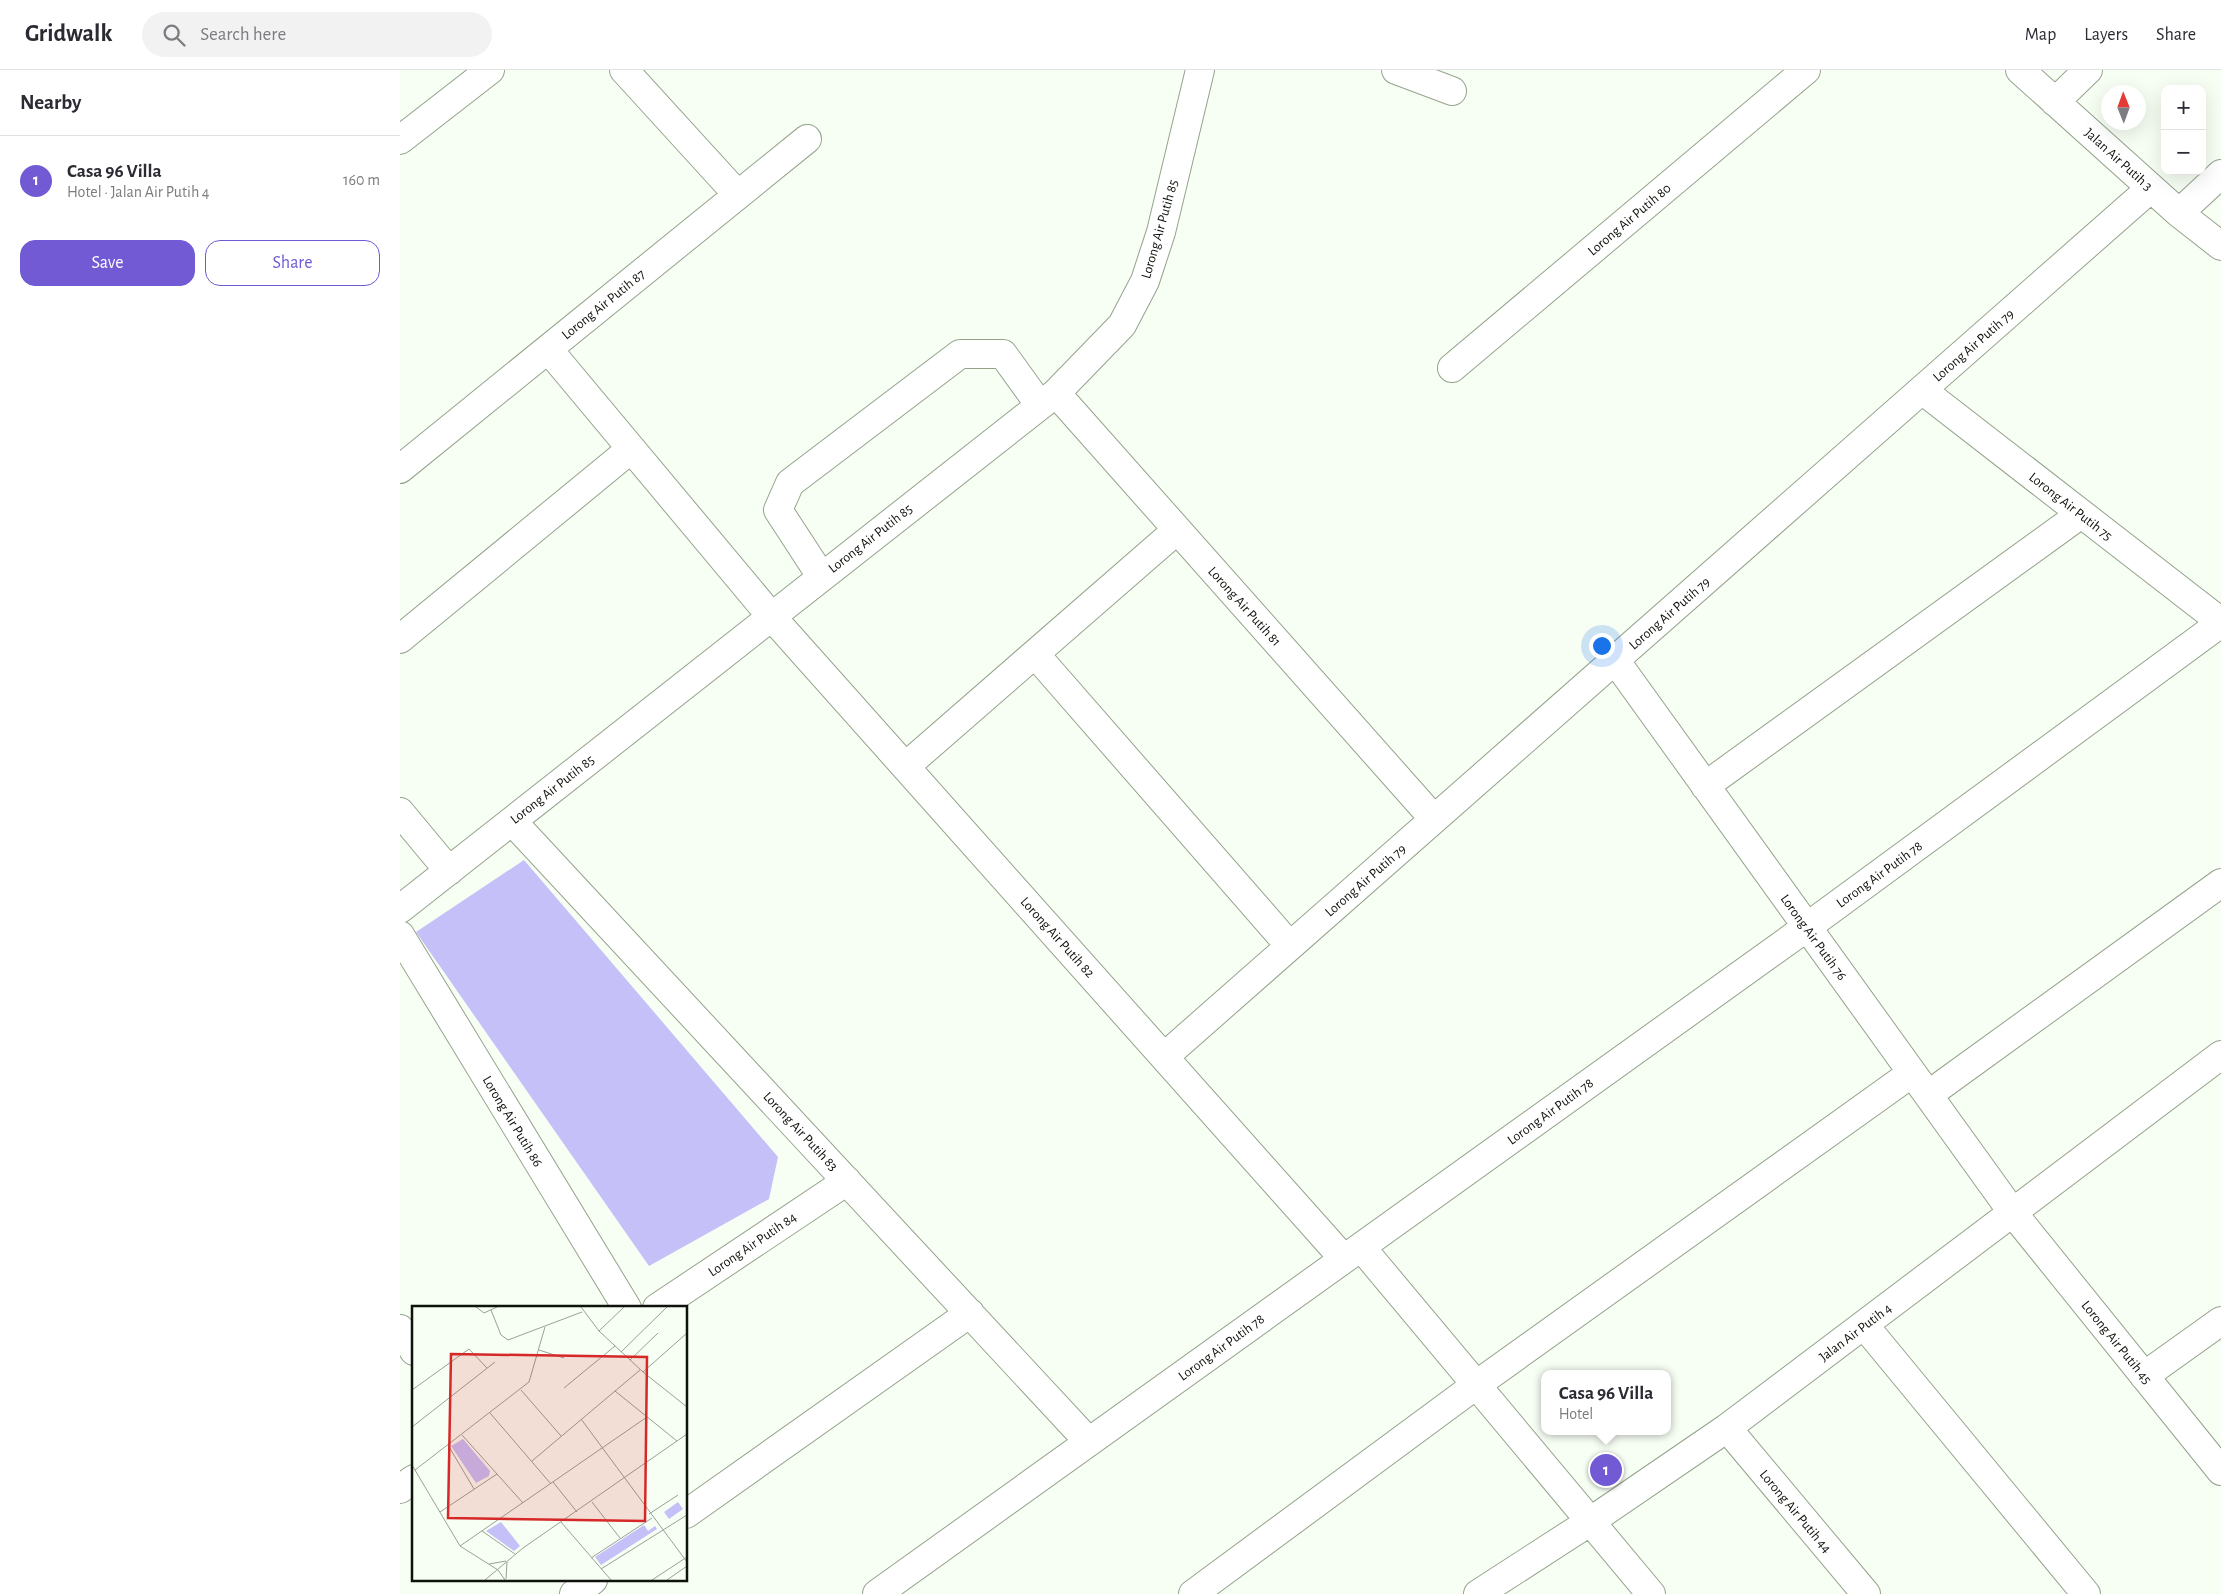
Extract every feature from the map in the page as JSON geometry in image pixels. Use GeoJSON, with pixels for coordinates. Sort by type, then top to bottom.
{"type":"FeatureCollection","features":[{"type":"Feature","properties":{"kind":"street"},"geometry":{"type":"LineString","coordinates":[[400,140],[490,70]]}},
{"type":"Feature","properties":{"kind":"street"},"geometry":{"type":"LineString","coordinates":[[624,70],[738,195]]}},
{"type":"Feature","properties":{"kind":"street","name":"Lorong Air Putih 85"},"geometry":{"type":"LineString","coordinates":[[400,909],[1048,399],[1122,325],[1145,281],[1161,232],[1200,70]]}},
{"type":"Feature","properties":{"kind":"street"},"geometry":{"type":"LineString","coordinates":[[1396,70],[1452,91]]}},
{"type":"Feature","properties":{"kind":"street","name":"Lorong Air Putih 80"},"geometry":{"type":"LineString","coordinates":[[1452,368],[1806,70]]}},
{"type":"Feature","properties":{"kind":"street","name":"Jalan Air Putih 3"},"geometry":{"type":"LineString","coordinates":[[2020,70],[2178,213],[2221,246]]}},
{"type":"Feature","properties":{"kind":"street"},"geometry":{"type":"LineString","coordinates":[[2055,102],[2088,70]]}},
{"type":"Feature","properties":{"kind":"street","name":"Lorong Air Putih 87"},"geometry":{"type":"LineString","coordinates":[[400,469],[807,139]]}},
{"type":"Feature","properties":{"kind":"street"},"geometry":{"type":"LineString","coordinates":[[2178,213],[2221,174]]}},
{"type":"Feature","properties":{"kind":"street","name":"Lorong Air Putih 79"},"geometry":{"type":"LineString","coordinates":[[1164,1057],[2151,188]]}},
{"type":"Feature","properties":{"kind":"street","name":"Lorong Air Putih 82"},"geometry":{"type":"LineString","coordinates":[[548,349],[771,616],[1164,1057],[1353,1253],[1476,1385],[1651,1594]]}},
{"type":"Feature","properties":{"kind":"street","name":"Lorong Air Putih 81"},"geometry":{"type":"LineString","coordinates":[[821,576],[778,510],[790,482],[960,354],[1003,354],[1178,530],[1434,819]]}},
{"type":"Feature","properties":{"kind":"street","name":"Lorong Air Putih 75"},"geometry":{"type":"LineString","coordinates":[[1922,390],[2221,623]]}},
{"type":"Feature","properties":{"kind":"street"},"geometry":{"type":"LineString","coordinates":[[400,639],[631,449]]}},
{"type":"Feature","properties":{"kind":"street"},"geometry":{"type":"LineString","coordinates":[[1705,786],[2081,514]]}},
{"type":"Feature","properties":{"kind":"street"},"geometry":{"type":"LineString","coordinates":[[906,766],[1178,530]]}},
{"type":"Feature","properties":{"kind":"street","name":"Lorong Air Putih 78"},"geometry":{"type":"LineString","coordinates":[[886,1591],[1089,1442],[1807,927],[2221,623]]}},
{"type":"Feature","properties":{"kind":"street"},"geometry":{"type":"LineString","coordinates":[[1035,654],[1290,946]]}},
{"type":"Feature","properties":{"kind":"street","name":"Lorong Air Putih 76"},"geometry":{"type":"LineString","coordinates":[[1615,660],[2013,1213]]}},
{"type":"Feature","properties":{"kind":"street"},"geometry":{"type":"LineString","coordinates":[[400,812],[449,871]]}},
{"type":"Feature","properties":{"kind":"street","name":"Lorong Air Putih 83"},"geometry":{"type":"LineString","coordinates":[[512,821],[1089,1442]]}},
{"type":"Feature","properties":{"kind":"street"},"geometry":{"type":"LineString","coordinates":[[1928,1096],[2221,883]]}},
{"type":"Feature","properties":{"kind":"street","name":"Lorong Air Putih 86"},"geometry":{"type":"LineString","coordinates":[[400,935],[626,1306]]}},
{"type":"Feature","properties":{"kind":"street","name":"Jalan Air Putih 4"},"geometry":{"type":"LineString","coordinates":[[1478,1594],[1591,1522],[1727,1428],[2221,1056]]}},
{"type":"Feature","properties":{"kind":"street"},"geometry":{"type":"LineString","coordinates":[[1193,1594],[1476,1385],[1912,1073]]}},
{"type":"Feature","properties":{"kind":"street","name":"Lorong Air Putih 84"},"geometry":{"type":"LineString","coordinates":[[660,1306],[847,1181]]}},
{"type":"Feature","properties":{"kind":"street","name":"Lorong Air Putih 45"},"geometry":{"type":"LineString","coordinates":[[2013,1213],[2221,1471]]}},
{"type":"Feature","properties":{"kind":"street"},"geometry":{"type":"LineString","coordinates":[[688,1513],[970,1313]]}},
{"type":"Feature","properties":{"kind":"street"},"geometry":{"type":"LineString","coordinates":[[2144,1376],[2221,1321]]}},
{"type":"Feature","properties":{"kind":"street"},"geometry":{"type":"LineString","coordinates":[[1864,1325],[2086,1594]]}},
{"type":"Feature","properties":{"kind":"street"},"geometry":{"type":"LineString","coordinates":[[400,1329],[412,1348]]}},
{"type":"Feature","properties":{"kind":"street","name":"Lorong Air Putih 44"},"geometry":{"type":"LineString","coordinates":[[1727,1428],[1866,1594]]}},
{"type":"Feature","properties":{"kind":"street"},"geometry":{"type":"LineString","coordinates":[[400,1489],[412,1480]]}},
{"type":"Feature","properties":{"kind":"street"},"geometry":{"type":"LineString","coordinates":[[574,1594],[590,1582]]}},
{"type":"Feature","properties":{"kind":"shaded area"},"geometry":{"type":"Polygon","coordinates":[[[524,860],[778,1157],[769,1199],[649,1266],[416,932],[524,860]]]}},
{"type":"Feature","properties":{"kind":"place","name":"Casa 96 Villa"},"geometry":{"type":"Point","coordinates":[1606,1470]}}]}
